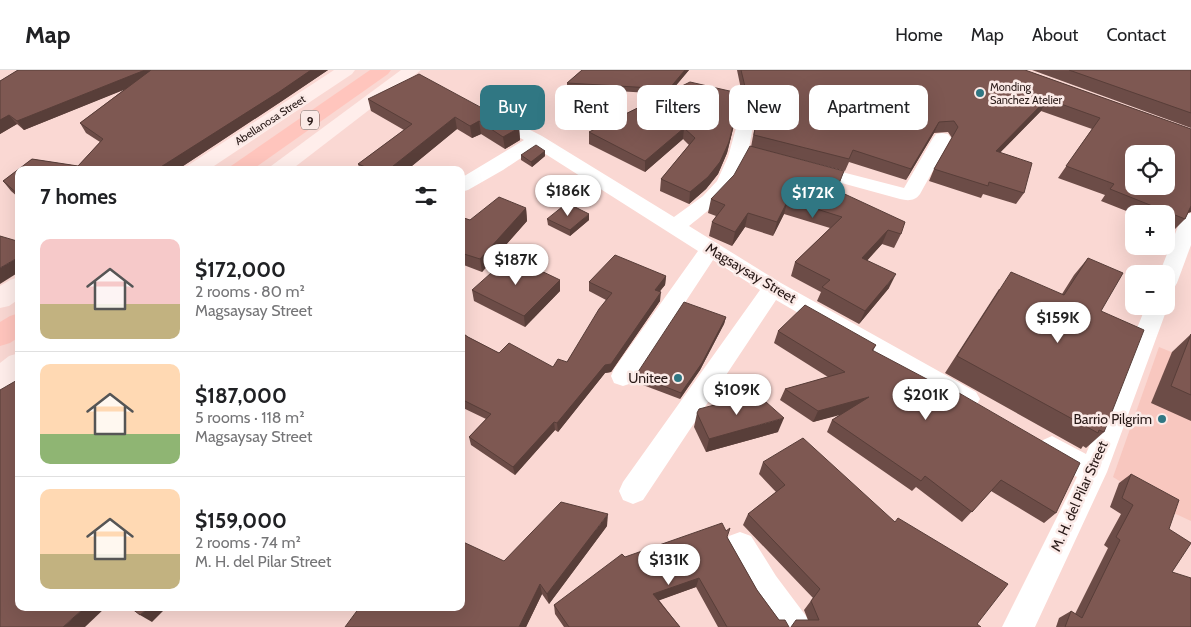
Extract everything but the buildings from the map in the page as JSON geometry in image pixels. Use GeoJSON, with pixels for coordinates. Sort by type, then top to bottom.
{"type":"FeatureCollection","features":[{"type":"Feature","properties":{"kind":"highway","name":"9"},"geometry":{"type":"LineString","coordinates":[[244,166],[382,70]]}},
{"type":"Feature","properties":{"kind":"highway"},"geometry":{"type":"LineString","coordinates":[[0,336],[15,326]]}},
{"type":"Feature","properties":{"kind":"street","name":"Abellanosa Street"},"geometry":{"type":"LineString","coordinates":[[200,166],[346,70]]}},
{"type":"Feature","properties":{"kind":"street"},"geometry":{"type":"LineString","coordinates":[[284,166],[417,73]]}},
{"type":"Feature","properties":{"kind":"street","name":"Magsaysay Street"},"geometry":{"type":"LineString","coordinates":[[478,107],[536,140],[773,288],[980,407]]}},
{"type":"Feature","properties":{"kind":"street"},"geometry":{"type":"LineString","coordinates":[[675,227],[720,189],[730,174],[739,151],[744,130]]}},
{"type":"Feature","properties":{"kind":"street"},"geometry":{"type":"LineString","coordinates":[[739,151],[907,195],[910,194],[942,138]]}},
{"type":"Feature","properties":{"kind":"street"},"geometry":{"type":"LineString","coordinates":[[465,184],[536,140]]}},
{"type":"Feature","properties":{"kind":"street"},"geometry":{"type":"LineString","coordinates":[[1173,265],[1191,219]]}},
{"type":"Feature","properties":{"kind":"street"},"geometry":{"type":"LineString","coordinates":[[623,376],[710,249]]}},
{"type":"Feature","properties":{"kind":"street"},"geometry":{"type":"LineString","coordinates":[[633,491],[773,288]]}},
{"type":"Feature","properties":{"kind":"street"},"geometry":{"type":"LineString","coordinates":[[0,299],[15,289]]}},
{"type":"Feature","properties":{"kind":"street","name":"M. H. del Pilar Street"},"geometry":{"type":"LineString","coordinates":[[1018,627],[1093,472],[1154,315]]}},
{"type":"Feature","properties":{"kind":"street"},"geometry":{"type":"LineString","coordinates":[[0,378],[15,367]]}},
{"type":"Feature","properties":{"kind":"street"},"geometry":{"type":"LineString","coordinates":[[1032,437],[1093,472]]}},
{"type":"Feature","properties":{"kind":"street"},"geometry":{"type":"LineString","coordinates":[[740,546],[765,587],[795,627]]}},
{"type":"Feature","properties":{"kind":"shaded area","name":"Barrio Pilgrim"},"geometry":{"type":"Polygon","coordinates":[[[1159,347],[1191,360],[1191,521],[1165,509],[1113,477],[1159,347]]]}},
{"type":"Feature","properties":{"kind":"place","name":"Monding Sanchez Atelier"},"geometry":{"type":"Point","coordinates":[980,93]}},
{"type":"Feature","properties":{"kind":"place","name":"Unitee"},"geometry":{"type":"Point","coordinates":[678,378]}},
{"type":"Feature","properties":{"kind":"place","name":"Barrio Pilgrim"},"geometry":{"type":"Point","coordinates":[1162,419]}}]}
